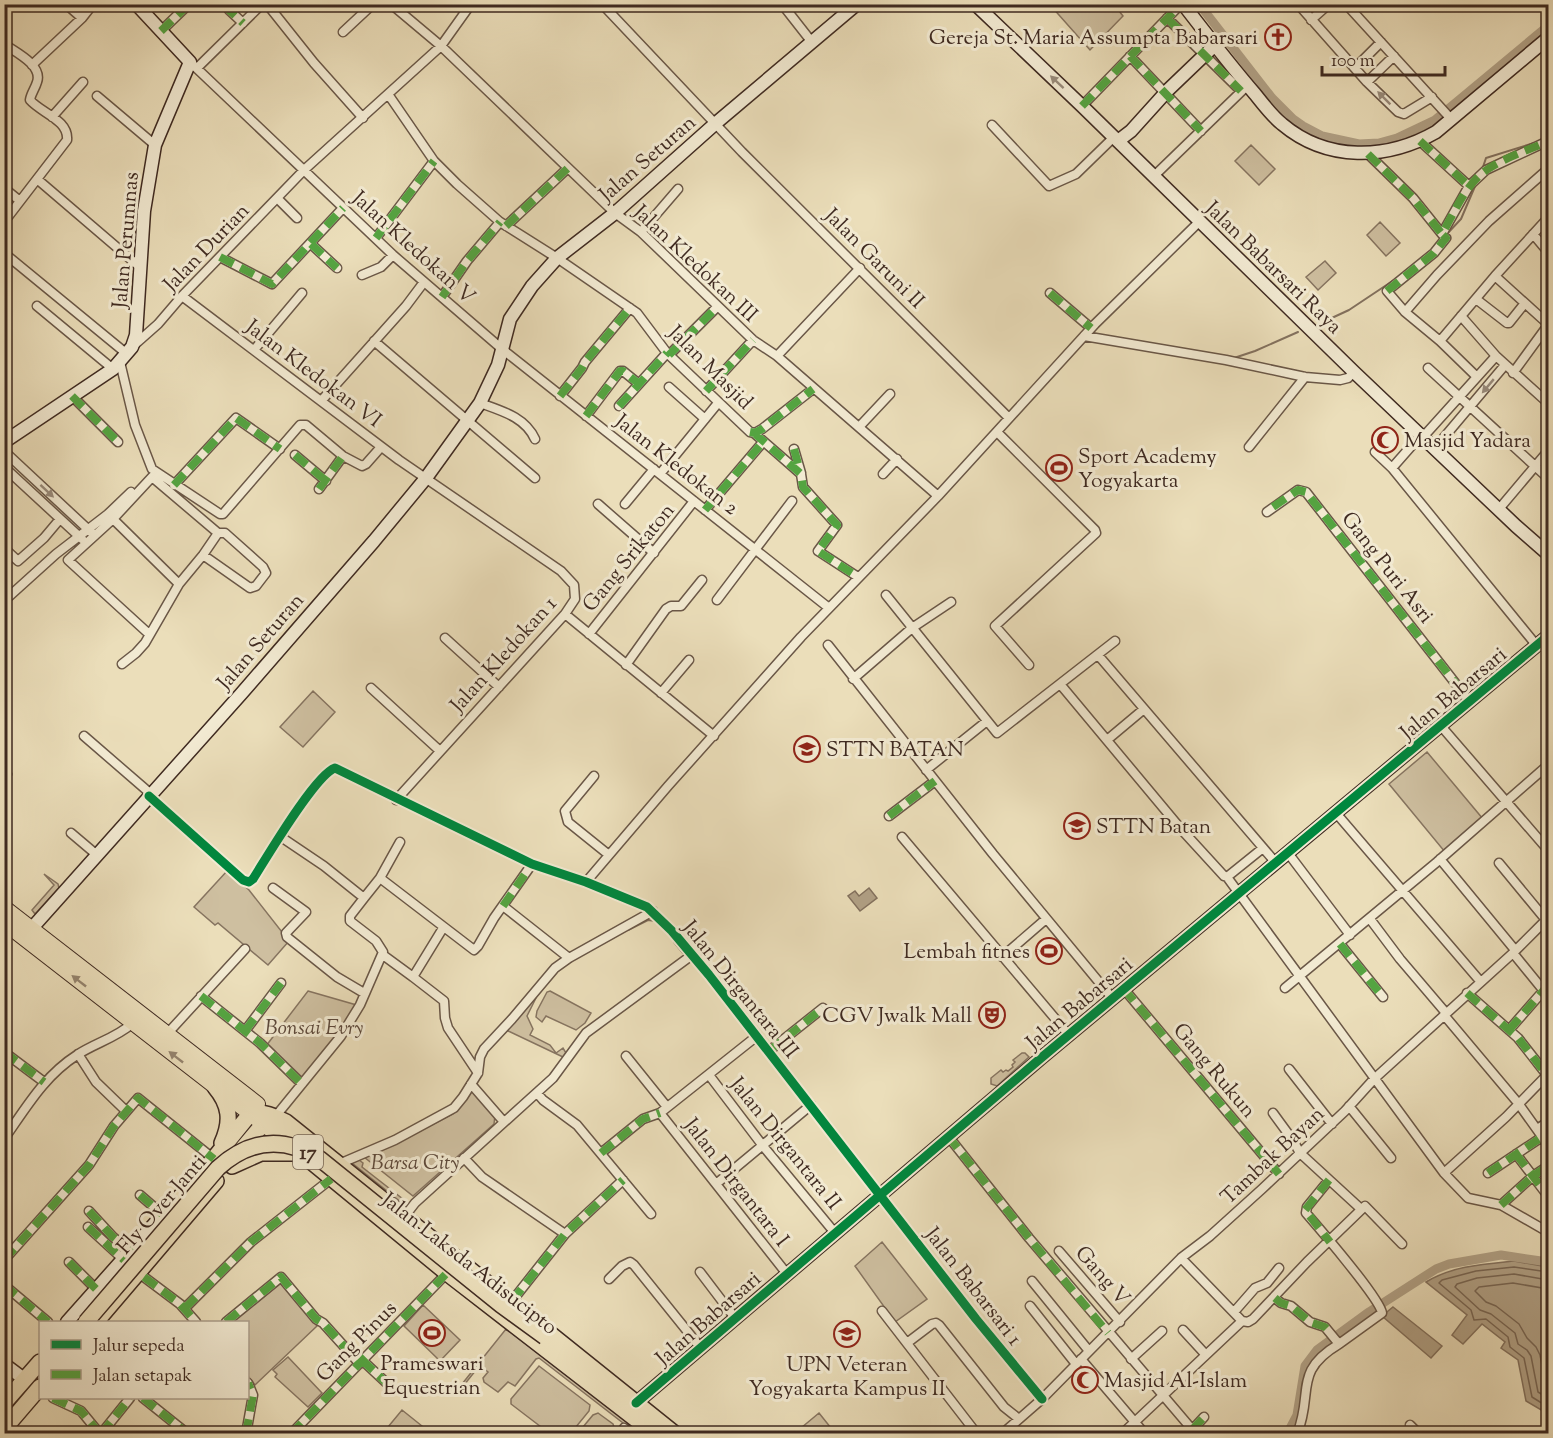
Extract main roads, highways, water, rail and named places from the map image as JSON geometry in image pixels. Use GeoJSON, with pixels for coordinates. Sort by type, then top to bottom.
{"type":"FeatureCollection","features":[{"type":"Feature","properties":{"kind":"highway"},"geometry":{"type":"LineString","coordinates":[[215,1087],[226,1102],[229,1116],[220,1164]]}},
{"type":"Feature","properties":{"kind":"highway","name":"Jalan Laksda Adisucipto"},"geometry":{"type":"LineString","coordinates":[[268,1115],[301,1153],[331,1179],[447,1273],[655,1434]]}},
{"type":"Feature","properties":{"kind":"highway","name":"Jalan Laksda Adisucipto"},"geometry":{"type":"LineString","coordinates":[[268,1115],[339,1164],[389,1203],[675,1434]]}},
{"type":"Feature","properties":{"kind":"highway","name":"17"},"geometry":{"type":"LineString","coordinates":[[98,1321],[202,1185],[268,1115]]}},
{"type":"Feature","properties":{"kind":"highway","name":"Fly Over Janti"},"geometry":{"type":"LineString","coordinates":[[83,1320],[218,1168],[231,1157],[246,1149],[275,1143],[296,1147],[320,1159],[492,1298],[612,1384]]}},
{"type":"Feature","properties":{"kind":"highway","name":"17"},"geometry":{"type":"LineString","coordinates":[[220,1164],[261,1153],[301,1153]]}},
{"type":"Feature","properties":{"kind":"highway"},"geometry":{"type":"LineString","coordinates":[[378,1217],[350,1191],[345,1181],[349,1178],[354,1180],[389,1203]]}},
{"type":"Feature","properties":{"kind":"highway","name":"17"},"geometry":{"type":"LineString","coordinates":[[83,1320],[183,1210]]}},
{"type":"Feature","properties":{"kind":"highway"},"geometry":{"type":"LineString","coordinates":[[4,1403],[39,1363]]}},
{"type":"Feature","properties":{"kind":"highway"},"geometry":{"type":"LineString","coordinates":[[4,1416],[39,1376]]}},
{"type":"Feature","properties":{"kind":"highway"},"geometry":{"type":"LineString","coordinates":[[4,1429],[39,1388]]}},
{"type":"Feature","properties":{"kind":"main road","name":"Jalan Laksda Adisucipto"},"geometry":{"type":"LineString","coordinates":[[4,907],[32,928],[215,1087],[268,1115]]}},
{"type":"Feature","properties":{"kind":"main road","name":"Jalan Laksda Adisucipto"},"geometry":{"type":"LineString","coordinates":[[4,923],[131,1016],[167,1034],[268,1115]]}},
{"type":"Feature","properties":{"kind":"main road","name":"Jalan Laksda Adisucipto"},"geometry":{"type":"LineString","coordinates":[[167,1034],[177,1036],[268,1115]]}},
{"type":"Feature","properties":{"kind":"water"},"geometry":{"type":"Polygon","coordinates":[[[869,888],[877,898],[860,911],[848,896],[855,891],[859,896],[869,888]]]}},
{"type":"Feature","properties":{"kind":"water"},"geometry":{"type":"Polygon","coordinates":[[[1514,1261],[1548,1267],[1548,1414],[1526,1401],[1518,1360],[1501,1348],[1505,1342],[1482,1324],[1463,1344],[1452,1335],[1467,1315],[1426,1282],[1457,1269],[1514,1261]]]}},
{"type":"Feature","properties":{"kind":"water"},"geometry":{"type":"Polygon","coordinates":[[[1393,1307],[1442,1346],[1431,1358],[1382,1316],[1393,1307]]]}},
{"type":"Feature","properties":{"kind":"waterway"},"geometry":{"type":"LineString","coordinates":[[1199,4],[1272,98],[1293,119],[1322,136],[1359,144],[1379,143],[1397,138],[1435,120],[1548,26]]}},
{"type":"Feature","properties":{"kind":"waterway"},"geometry":{"type":"LineString","coordinates":[[1540,141],[1548,133]]}},
{"type":"Feature","properties":{"kind":"waterway"},"geometry":{"type":"LineString","coordinates":[[1482,170],[1486,158],[1534,143]]}},
{"type":"Feature","properties":{"kind":"waterway"},"geometry":{"type":"LineString","coordinates":[[1446,235],[1461,219],[1476,184]]}},
{"type":"Feature","properties":{"kind":"waterway"},"geometry":{"type":"LineString","coordinates":[[1321,323],[1349,310],[1397,278]]}},
{"type":"Feature","properties":{"kind":"waterway"},"geometry":{"type":"LineString","coordinates":[[1234,358],[1298,332]]}},
{"type":"Feature","properties":{"kind":"waterway"},"geometry":{"type":"LineString","coordinates":[[628,930],[648,920],[656,921]]}},
{"type":"Feature","properties":{"kind":"waterway"},"geometry":{"type":"LineString","coordinates":[[674,942],[683,953]]}},
{"type":"Feature","properties":{"kind":"waterway"},"geometry":{"type":"LineString","coordinates":[[701,955],[708,949]]}},
{"type":"Feature","properties":{"kind":"waterway"},"geometry":{"type":"LineString","coordinates":[[1287,1434],[1297,1415],[1305,1366],[1317,1350],[1369,1312],[1436,1269],[1449,1264],[1501,1255],[1548,1262]]}},
{"type":"Feature","properties":{"kind":"place","name":"Gereja St. Maria Assumpta Babarsari"},"geometry":{"type":"Point","coordinates":[1278,37]}},
{"type":"Feature","properties":{"kind":"place","name":"Masjid Yadara"},"geometry":{"type":"Point","coordinates":[1385,440]}},
{"type":"Feature","properties":{"kind":"place","name":"Sport Academy Yogyakarta"},"geometry":{"type":"Point","coordinates":[1059,468]}},
{"type":"Feature","properties":{"kind":"place","name":"STTN BATAN"},"geometry":{"type":"Point","coordinates":[807,749]}},
{"type":"Feature","properties":{"kind":"place","name":"STTN Batan"},"geometry":{"type":"Point","coordinates":[1077,826]}},
{"type":"Feature","properties":{"kind":"place","name":"Lembah fitnes"},"geometry":{"type":"Point","coordinates":[1049,951]}},
{"type":"Feature","properties":{"kind":"place","name":"CGV Jwalk Mall"},"geometry":{"type":"Point","coordinates":[992,1015]}},
{"type":"Feature","properties":{"kind":"place","name":"Prameswari Equestrian"},"geometry":{"type":"Point","coordinates":[432,1333]}},
{"type":"Feature","properties":{"kind":"place","name":"UPN Veteran Yogyakarta Kampus II"},"geometry":{"type":"Point","coordinates":[847,1334]}},
{"type":"Feature","properties":{"kind":"place","name":"Masjid Al-Islam"},"geometry":{"type":"Point","coordinates":[1085,1380]}},
{"type":"Feature","properties":{"kind":"park label","name":"Bonsai Evry"},"geometry":{"type":"Point","coordinates":[314,1027]}},
{"type":"Feature","properties":{"kind":"park label","name":"Barsa City"},"geometry":{"type":"Point","coordinates":[415,1162]}}]}
